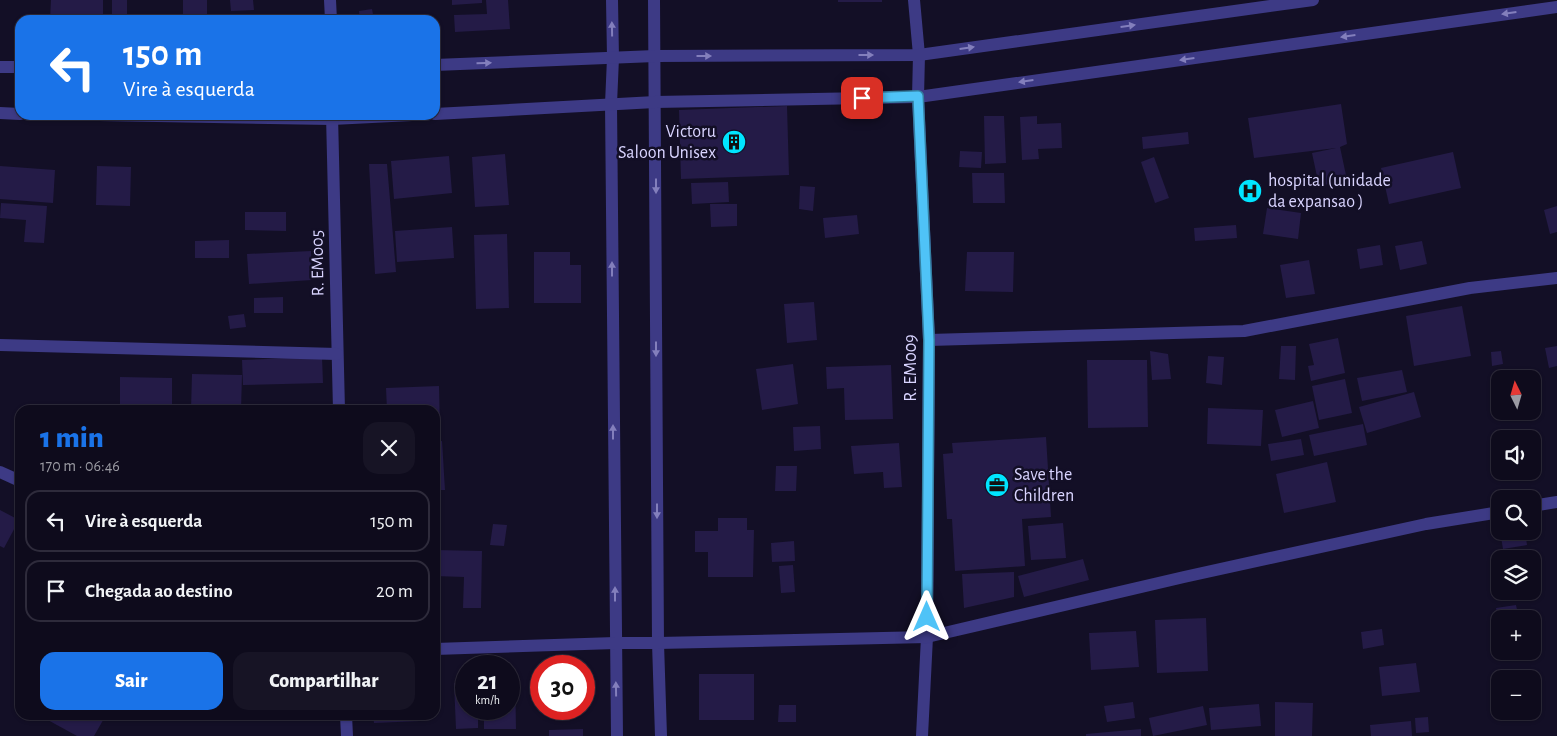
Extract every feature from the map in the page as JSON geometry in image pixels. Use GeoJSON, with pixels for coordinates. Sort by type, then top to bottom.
{"type":"FeatureCollection","features":[{"type":"Feature","properties":{"kind":"street"},"geometry":{"type":"LineString","coordinates":[[330,0],[332,15]]}},
{"type":"Feature","properties":{"kind":"street"},"geometry":{"type":"LineString","coordinates":[[612,0],[613,58],[611,104],[617,736]]}},
{"type":"Feature","properties":{"kind":"street"},"geometry":{"type":"LineString","coordinates":[[654,0],[658,644],[661,736]]}},
{"type":"Feature","properties":{"kind":"street","name":"R. EM009"},"geometry":{"type":"LineString","coordinates":[[914,0],[919,55],[918,96],[929,340],[927,637],[922,736]]}},
{"type":"Feature","properties":{"kind":"street"},"geometry":{"type":"LineString","coordinates":[[440,65],[655,56],[919,55],[1313,0]]}},
{"type":"Feature","properties":{"kind":"street"},"geometry":{"type":"LineString","coordinates":[[440,114],[655,102],[918,96],[1557,7]]}},
{"type":"Feature","properties":{"kind":"street"},"geometry":{"type":"LineString","coordinates":[[0,67],[15,67]]}},
{"type":"Feature","properties":{"kind":"street"},"geometry":{"type":"LineString","coordinates":[[0,113],[15,114]]}},
{"type":"Feature","properties":{"kind":"street","name":"R. EM005"},"geometry":{"type":"LineString","coordinates":[[332,120],[339,405]]}},
{"type":"Feature","properties":{"kind":"street"},"geometry":{"type":"LineString","coordinates":[[929,340],[1244,331],[1470,288],[1557,278]]}},
{"type":"Feature","properties":{"kind":"street"},"geometry":{"type":"LineString","coordinates":[[0,345],[337,354]]}},
{"type":"Feature","properties":{"kind":"street"},"geometry":{"type":"LineString","coordinates":[[0,472],[15,479]]}},
{"type":"Feature","properties":{"kind":"street"},"geometry":{"type":"LineString","coordinates":[[1541,505],[1557,502]]}},
{"type":"Feature","properties":{"kind":"street"},"geometry":{"type":"LineString","coordinates":[[440,649],[615,643],[658,644],[927,637],[1184,577],[1426,524],[1491,513]]}},
{"type":"Feature","properties":{"kind":"street"},"geometry":{"type":"LineString","coordinates":[[346,720],[346,736]]}},
{"type":"Feature","properties":{"kind":"building"},"geometry":{"type":"Polygon","coordinates":[[[51,0],[103,0],[103,15],[50,15],[51,0]]]}},
{"type":"Feature","properties":{"kind":"building"},"geometry":{"type":"Polygon","coordinates":[[[112,0],[127,0],[127,15],[112,15],[112,0]]]}},
{"type":"Feature","properties":{"kind":"building"},"geometry":{"type":"Polygon","coordinates":[[[183,0],[207,0],[207,15],[183,15],[183,0]]]}},
{"type":"Feature","properties":{"kind":"building"},"geometry":{"type":"Polygon","coordinates":[[[230,0],[253,0],[254,10],[231,11],[230,0]]]}},
{"type":"Feature","properties":{"kind":"building"},"geometry":{"type":"Polygon","coordinates":[[[452,0],[482,0],[482,3],[452,5],[452,0]]]}},
{"type":"Feature","properties":{"kind":"building"},"geometry":{"type":"Polygon","coordinates":[[[486,0],[508,0],[510,29],[455,32],[454,15],[487,14],[486,0]]]}},
{"type":"Feature","properties":{"kind":"building"},"geometry":{"type":"Polygon","coordinates":[[[838,0],[882,0],[882,2],[838,2],[838,0]]]}},
{"type":"Feature","properties":{"kind":"building"},"geometry":{"type":"Polygon","coordinates":[[[372,9],[373,15],[359,15],[359,11],[372,9]]]}},
{"type":"Feature","properties":{"kind":"building"},"geometry":{"type":"Polygon","coordinates":[[[1341,104],[1347,144],[1340,147],[1347,180],[1319,186],[1312,153],[1336,148],[1254,158],[1248,118],[1341,104]]]}},
{"type":"Feature","properties":{"kind":"building","name":"Victoru Saloon Unisex"},"geometry":{"type":"Polygon","coordinates":[[[787,106],[789,175],[681,179],[679,110],[787,106]]]}},
{"type":"Feature","properties":{"kind":"building"},"geometry":{"type":"Polygon","coordinates":[[[984,116],[1004,116],[1006,163],[985,164],[984,116]]]}},
{"type":"Feature","properties":{"kind":"building"},"geometry":{"type":"Polygon","coordinates":[[[1037,116],[1037,124],[1061,123],[1062,148],[1038,149],[1039,159],[1022,160],[1020,117],[1037,116]]]}},
{"type":"Feature","properties":{"kind":"building"},"geometry":{"type":"Polygon","coordinates":[[[1188,132],[1189,144],[1143,149],[1142,137],[1188,132]]]}},
{"type":"Feature","properties":{"kind":"building"},"geometry":{"type":"Polygon","coordinates":[[[960,151],[982,152],[981,168],[959,167],[960,151]]]}},
{"type":"Feature","properties":{"kind":"building"},"geometry":{"type":"Polygon","coordinates":[[[1453,152],[1461,188],[1389,204],[1381,168],[1453,152]]]}},
{"type":"Feature","properties":{"kind":"building"},"geometry":{"type":"Polygon","coordinates":[[[505,154],[509,205],[475,207],[472,157],[505,154]]]}},
{"type":"Feature","properties":{"kind":"building"},"geometry":{"type":"Polygon","coordinates":[[[449,156],[452,193],[394,199],[391,161],[449,156]]]}},
{"type":"Feature","properties":{"kind":"building"},"geometry":{"type":"Polygon","coordinates":[[[1154,157],[1169,198],[1155,203],[1141,162],[1154,157]]]}},
{"type":"Feature","properties":{"kind":"building"},"geometry":{"type":"Polygon","coordinates":[[[369,164],[387,164],[396,272],[375,274],[369,164]]]}},
{"type":"Feature","properties":{"kind":"building"},"geometry":{"type":"Polygon","coordinates":[[[0,166],[55,170],[53,203],[0,199],[0,166]]]}},
{"type":"Feature","properties":{"kind":"building"},"geometry":{"type":"Polygon","coordinates":[[[97,166],[131,167],[130,206],[96,205],[97,166]]]}},
{"type":"Feature","properties":{"kind":"building"},"geometry":{"type":"Polygon","coordinates":[[[972,173],[1004,173],[1005,203],[973,203],[972,173]]]}},
{"type":"Feature","properties":{"kind":"building"},"geometry":{"type":"Polygon","coordinates":[[[728,182],[729,202],[692,204],[691,183],[728,182]]]}},
{"type":"Feature","properties":{"kind":"building"},"geometry":{"type":"Polygon","coordinates":[[[800,186],[815,187],[813,211],[799,209],[800,186]]]}},
{"type":"Feature","properties":{"kind":"building"},"geometry":{"type":"Polygon","coordinates":[[[1,203],[47,206],[44,243],[24,242],[26,220],[0,218],[1,203]]]}},
{"type":"Feature","properties":{"kind":"building"},"geometry":{"type":"Polygon","coordinates":[[[710,204],[737,204],[737,226],[711,227],[710,204]]]}},
{"type":"Feature","properties":{"kind":"building"},"geometry":{"type":"Polygon","coordinates":[[[1557,206],[1557,232],[1550,234],[1544,210],[1557,206]]]}},
{"type":"Feature","properties":{"kind":"building"},"geometry":{"type":"Polygon","coordinates":[[[1267,208],[1301,213],[1298,239],[1263,234],[1267,208]]]}},
{"type":"Feature","properties":{"kind":"building"},"geometry":{"type":"Polygon","coordinates":[[[245,212],[286,212],[286,231],[245,230],[245,212]]]}},
{"type":"Feature","properties":{"kind":"building"},"geometry":{"type":"Polygon","coordinates":[[[857,215],[859,234],[825,238],[823,218],[857,215]]]}},
{"type":"Feature","properties":{"kind":"building"},"geometry":{"type":"Polygon","coordinates":[[[1236,225],[1237,238],[1195,241],[1194,228],[1236,225]]]}},
{"type":"Feature","properties":{"kind":"building"},"geometry":{"type":"Polygon","coordinates":[[[452,227],[454,258],[397,262],[395,231],[452,227]]]}},
{"type":"Feature","properties":{"kind":"building"},"geometry":{"type":"Polygon","coordinates":[[[507,234],[509,308],[476,309],[474,235],[507,234]]]}},
{"type":"Feature","properties":{"kind":"building"},"geometry":{"type":"Polygon","coordinates":[[[229,240],[229,258],[195,258],[195,241],[229,240]]]}},
{"type":"Feature","properties":{"kind":"building"},"geometry":{"type":"Polygon","coordinates":[[[1422,241],[1427,264],[1400,270],[1395,246],[1422,241]]]}},
{"type":"Feature","properties":{"kind":"building"},"geometry":{"type":"Polygon","coordinates":[[[1380,245],[1383,265],[1360,269],[1357,249],[1380,245]]]}},
{"type":"Feature","properties":{"kind":"building"},"geometry":{"type":"Polygon","coordinates":[[[311,251],[312,280],[249,284],[247,254],[311,251]]]}},
{"type":"Feature","properties":{"kind":"building"},"geometry":{"type":"Polygon","coordinates":[[[534,252],[570,252],[570,265],[581,265],[581,303],[534,303],[534,252]]]}},
{"type":"Feature","properties":{"kind":"building"},"geometry":{"type":"Polygon","coordinates":[[[967,252],[1014,252],[1013,292],[965,291],[967,252]]]}},
{"type":"Feature","properties":{"kind":"building"},"geometry":{"type":"Polygon","coordinates":[[[1309,260],[1315,294],[1286,298],[1280,265],[1309,260]]]}},
{"type":"Feature","properties":{"kind":"building"},"geometry":{"type":"Polygon","coordinates":[[[283,297],[283,313],[254,313],[254,298],[283,297]]]}},
{"type":"Feature","properties":{"kind":"building"},"geometry":{"type":"Polygon","coordinates":[[[814,302],[817,340],[787,343],[784,304],[814,302]]]}},
{"type":"Feature","properties":{"kind":"building"},"geometry":{"type":"Polygon","coordinates":[[[1462,306],[1471,356],[1414,366],[1406,316],[1462,306]]]}},
{"type":"Feature","properties":{"kind":"building"},"geometry":{"type":"Polygon","coordinates":[[[244,314],[246,327],[230,329],[228,316],[244,314]]]}},
{"type":"Feature","properties":{"kind":"building"},"geometry":{"type":"Polygon","coordinates":[[[1338,338],[1345,373],[1311,381],[1308,366],[1314,365],[1309,344],[1338,338]]]}},
{"type":"Feature","properties":{"kind":"building"},"geometry":{"type":"Polygon","coordinates":[[[1281,346],[1296,346],[1295,380],[1279,379],[1281,346]]]}},
{"type":"Feature","properties":{"kind":"building"},"geometry":{"type":"Polygon","coordinates":[[[1557,346],[1557,366],[1549,368],[1545,348],[1557,346]]]}},
{"type":"Feature","properties":{"kind":"building"},"geometry":{"type":"Polygon","coordinates":[[[1150,351],[1168,354],[1171,379],[1152,380],[1150,351]]]}},
{"type":"Feature","properties":{"kind":"building"},"geometry":{"type":"Polygon","coordinates":[[[1501,351],[1503,364],[1492,366],[1491,352],[1501,351]]]}},
{"type":"Feature","properties":{"kind":"building"},"geometry":{"type":"Polygon","coordinates":[[[1208,356],[1224,357],[1222,385],[1206,383],[1208,356]]]}},
{"type":"Feature","properties":{"kind":"building"},"geometry":{"type":"Polygon","coordinates":[[[322,357],[323,383],[243,385],[242,360],[322,357]]]}},
{"type":"Feature","properties":{"kind":"building"},"geometry":{"type":"Polygon","coordinates":[[[1087,360],[1147,360],[1148,427],[1088,428],[1087,360]]]}},
{"type":"Feature","properties":{"kind":"building"},"geometry":{"type":"Polygon","coordinates":[[[793,364],[798,404],[762,410],[756,369],[793,364]]]}},
{"type":"Feature","properties":{"kind":"building"},"geometry":{"type":"Polygon","coordinates":[[[891,365],[893,419],[845,420],[844,388],[827,389],[826,367],[891,365]]]}},
{"type":"Feature","properties":{"kind":"building"},"geometry":{"type":"Polygon","coordinates":[[[1402,370],[1407,392],[1362,401],[1357,378],[1402,370]]]}},
{"type":"Feature","properties":{"kind":"building"},"geometry":{"type":"Polygon","coordinates":[[[192,374],[242,375],[241,405],[191,405],[192,374]]]}},
{"type":"Feature","properties":{"kind":"building"},"geometry":{"type":"Polygon","coordinates":[[[120,377],[172,378],[172,405],[120,405],[120,377]]]}},
{"type":"Feature","properties":{"kind":"building"},"geometry":{"type":"Polygon","coordinates":[[[1345,379],[1352,413],[1319,420],[1312,386],[1345,379]]]}},
{"type":"Feature","properties":{"kind":"building"},"geometry":{"type":"Polygon","coordinates":[[[439,386],[439,405],[387,405],[386,388],[439,386]]]}},
{"type":"Feature","properties":{"kind":"building"},"geometry":{"type":"Polygon","coordinates":[[[1414,392],[1421,417],[1367,433],[1359,407],[1414,392]]]}},
{"type":"Feature","properties":{"kind":"building"},"geometry":{"type":"Polygon","coordinates":[[[1313,401],[1319,428],[1282,437],[1275,410],[1313,401]]]}},
{"type":"Feature","properties":{"kind":"building"},"geometry":{"type":"Polygon","coordinates":[[[1208,408],[1263,410],[1261,446],[1207,444],[1208,408]]]}},
{"type":"Feature","properties":{"kind":"building"},"geometry":{"type":"Polygon","coordinates":[[[1363,424],[1367,445],[1314,456],[1309,435],[1363,424]]]}},
{"type":"Feature","properties":{"kind":"building"},"geometry":{"type":"Polygon","coordinates":[[[820,426],[821,449],[794,451],[793,427],[820,426]]]}},
{"type":"Feature","properties":{"kind":"building","name":"Save the Children"},"geometry":{"type":"Polygon","coordinates":[[[1046,437],[1051,517],[1022,519],[1025,566],[955,571],[952,519],[947,519],[943,454],[953,453],[952,443],[1046,437]]]}},
{"type":"Feature","properties":{"kind":"building"},"geometry":{"type":"Polygon","coordinates":[[[1301,439],[1304,455],[1271,461],[1268,444],[1301,439]]]}},
{"type":"Feature","properties":{"kind":"building"},"geometry":{"type":"Polygon","coordinates":[[[440,441],[442,441],[445,490],[440,490],[440,441]]]}},
{"type":"Feature","properties":{"kind":"building"},"geometry":{"type":"Polygon","coordinates":[[[899,443],[902,487],[884,488],[883,472],[854,474],[851,446],[899,443]]]}},
{"type":"Feature","properties":{"kind":"building"},"geometry":{"type":"Polygon","coordinates":[[[1327,462],[1336,502],[1284,513],[1276,474],[1327,462]]]}},
{"type":"Feature","properties":{"kind":"building"},"geometry":{"type":"Polygon","coordinates":[[[776,466],[797,466],[796,491],[775,491],[776,466]]]}},
{"type":"Feature","properties":{"kind":"building"},"geometry":{"type":"Polygon","coordinates":[[[0,510],[15,518],[15,527],[4,548],[0,546],[0,510]]]}},
{"type":"Feature","properties":{"kind":"building"},"geometry":{"type":"Polygon","coordinates":[[[718,518],[747,518],[747,530],[754,530],[753,577],[708,577],[708,552],[695,552],[695,531],[718,531],[718,518]]]}},
{"type":"Feature","properties":{"kind":"building"},"geometry":{"type":"Polygon","coordinates":[[[1063,523],[1066,558],[1031,560],[1028,526],[1063,523]]]}},
{"type":"Feature","properties":{"kind":"building"},"geometry":{"type":"Polygon","coordinates":[[[493,524],[507,525],[504,546],[490,545],[493,524]]]}},
{"type":"Feature","properties":{"kind":"building"},"geometry":{"type":"Polygon","coordinates":[[[1502,540],[1526,540],[1527,545],[1503,549],[1502,540]]]}},
{"type":"Feature","properties":{"kind":"building"},"geometry":{"type":"Polygon","coordinates":[[[794,541],[795,561],[772,562],[771,543],[794,541]]]}},
{"type":"Feature","properties":{"kind":"building"},"geometry":{"type":"Polygon","coordinates":[[[440,550],[482,551],[481,608],[463,608],[464,577],[440,576],[440,550]]]}},
{"type":"Feature","properties":{"kind":"building"},"geometry":{"type":"Polygon","coordinates":[[[1083,559],[1089,580],[1024,597],[1018,576],[1083,559]]]}},
{"type":"Feature","properties":{"kind":"building"},"geometry":{"type":"Polygon","coordinates":[[[793,565],[795,592],[781,593],[779,566],[793,565]]]}},
{"type":"Feature","properties":{"kind":"building"},"geometry":{"type":"Polygon","coordinates":[[[1014,572],[1014,597],[964,608],[962,574],[1014,572]]]}},
{"type":"Feature","properties":{"kind":"building"},"geometry":{"type":"Polygon","coordinates":[[[1516,605],[1517,610],[1496,610],[1496,608],[1516,605]]]}},
{"type":"Feature","properties":{"kind":"building"},"geometry":{"type":"Polygon","coordinates":[[[1206,618],[1208,671],[1157,673],[1155,620],[1206,618]]]}},
{"type":"Feature","properties":{"kind":"building"},"geometry":{"type":"Polygon","coordinates":[[[1382,629],[1384,645],[1363,649],[1361,632],[1382,629]]]}},
{"type":"Feature","properties":{"kind":"building"},"geometry":{"type":"Polygon","coordinates":[[[1136,631],[1139,667],[1091,670],[1089,633],[1136,631]]]}},
{"type":"Feature","properties":{"kind":"building"},"geometry":{"type":"Polygon","coordinates":[[[1416,663],[1420,692],[1382,696],[1379,667],[1416,663]]]}},
{"type":"Feature","properties":{"kind":"building"},"geometry":{"type":"Polygon","coordinates":[[[699,674],[754,674],[754,720],[699,720],[699,674]]]}},
{"type":"Feature","properties":{"kind":"building"},"geometry":{"type":"Polygon","coordinates":[[[1133,702],[1135,718],[1107,722],[1104,706],[1133,702]]]}},
{"type":"Feature","properties":{"kind":"building"},"geometry":{"type":"Polygon","coordinates":[[[1275,702],[1313,703],[1312,736],[1275,736],[1275,702]]]}},
{"type":"Feature","properties":{"kind":"building"},"geometry":{"type":"Polygon","coordinates":[[[1259,704],[1261,726],[1211,730],[1209,708],[1259,704]]]}},
{"type":"Feature","properties":{"kind":"building"},"geometry":{"type":"Polygon","coordinates":[[[779,705],[796,705],[796,722],[778,722],[779,705]]]}},
{"type":"Feature","properties":{"kind":"building"},"geometry":{"type":"Polygon","coordinates":[[[1203,706],[1207,725],[1153,736],[1149,718],[1203,706]]]}},
{"type":"Feature","properties":{"kind":"building"},"geometry":{"type":"Polygon","coordinates":[[[1428,717],[1429,732],[1416,733],[1415,718],[1428,717]]]}},
{"type":"Feature","properties":{"kind":"building"},"geometry":{"type":"Polygon","coordinates":[[[48,720],[103,720],[94,736],[77,736],[48,720]]]}},
{"type":"Feature","properties":{"kind":"building"},"geometry":{"type":"Polygon","coordinates":[[[374,720],[421,720],[421,721],[374,723],[374,720]]]}},
{"type":"Feature","properties":{"kind":"building"},"geometry":{"type":"Polygon","coordinates":[[[456,720],[478,720],[478,728],[456,729],[456,720]]]}},
{"type":"Feature","properties":{"kind":"building"},"geometry":{"type":"Polygon","coordinates":[[[484,720],[516,720],[516,729],[484,729],[484,720]]]}},
{"type":"Feature","properties":{"kind":"building"},"geometry":{"type":"Polygon","coordinates":[[[1411,721],[1412,736],[1371,736],[1370,725],[1411,721]]]}},
{"type":"Feature","properties":{"kind":"building"},"geometry":{"type":"Polygon","coordinates":[[[583,729],[583,736],[549,736],[549,730],[583,729]]]}},
{"type":"Feature","properties":{"kind":"building"},"geometry":{"type":"Polygon","coordinates":[[[1141,729],[1141,736],[1086,736],[1086,734],[1141,729]]]}},
{"type":"Feature","properties":{"kind":"place","name":"Victoru Saloon Unisex"},"geometry":{"type":"Point","coordinates":[734,142]}},
{"type":"Feature","properties":{"kind":"place","name":"hospital (unidade da expansao )"},"geometry":{"type":"Point","coordinates":[1250,191]}},
{"type":"Feature","properties":{"kind":"place","name":"Save the Children"},"geometry":{"type":"Point","coordinates":[997,485]}},
{"type":"Feature","properties":{"kind":"route"},"geometry":{"type":"LineString","coordinates":[[862,98],[918,96],[929,340],[927,617]]}}]}
